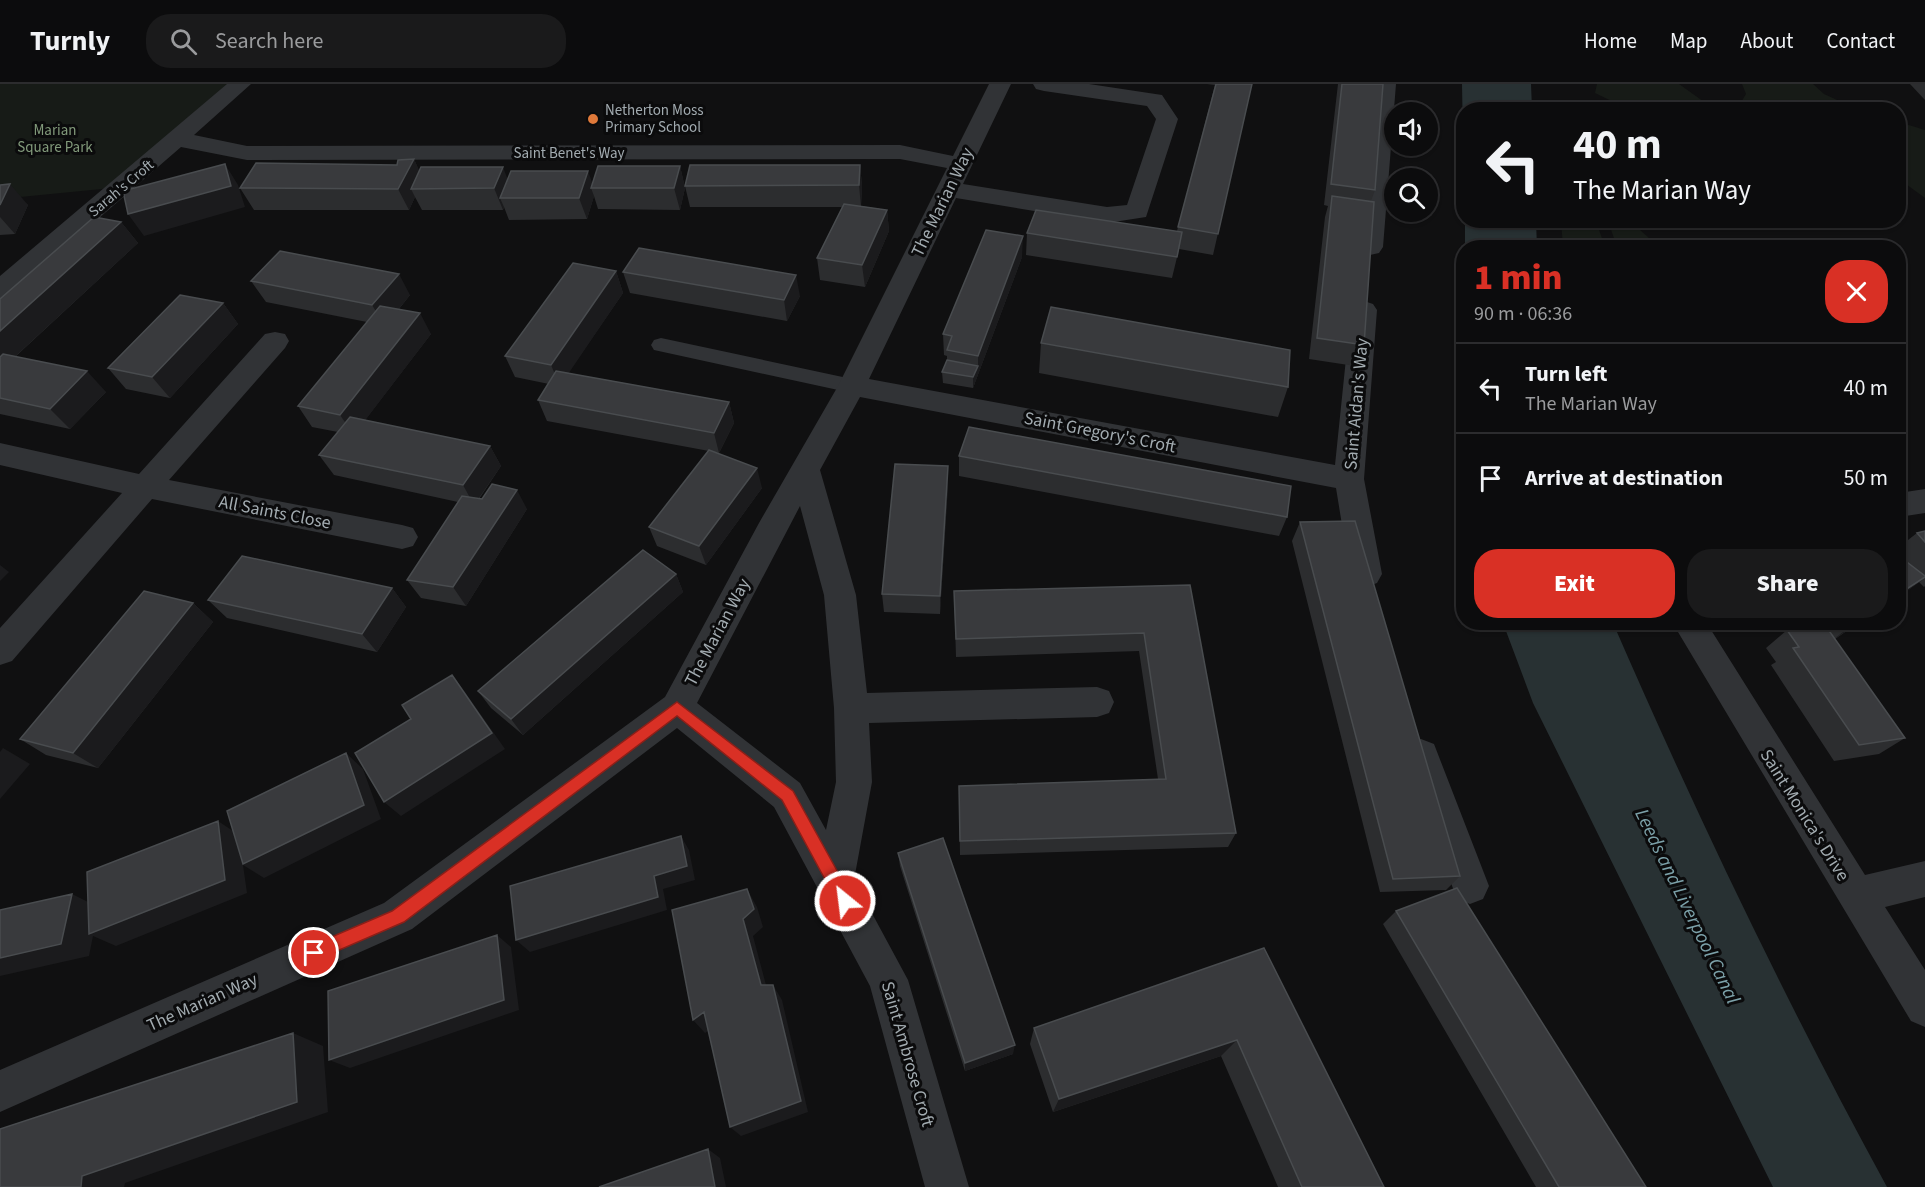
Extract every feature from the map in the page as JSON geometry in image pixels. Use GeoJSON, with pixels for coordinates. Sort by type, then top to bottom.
{"type":"FeatureCollection","features":[{"type":"Feature","properties":{"kind":"street","name":"Sarah's Croft"},"geometry":{"type":"LineString","coordinates":[[0,290],[240,84]]}},
{"type":"Feature","properties":{"kind":"street","name":"The Marian Way"},"geometry":{"type":"LineString","coordinates":[[0,1091],[398,916],[677,708],[852,386],[1000,84]]}},
{"type":"Feature","properties":{"kind":"street","name":"Saint Benet's Way"},"geometry":{"type":"LineString","coordinates":[[178,139],[247,153],[900,153],[954,177],[1107,215],[1137,212],[1167,118],[1154,100],[1044,84]]}},
{"type":"Feature","properties":{"kind":"street","name":"Saint Aidan's Way"},"geometry":{"type":"LineString","coordinates":[[1371,602],[1349,479],[1385,84]]}},
{"type":"Feature","properties":{"kind":"street"},"geometry":{"type":"LineString","coordinates":[[0,651],[275,341]]}},
{"type":"Feature","properties":{"kind":"street","name":"Saint Gregory's Croft"},"geometry":{"type":"LineString","coordinates":[[852,386],[1349,479]]}},
{"type":"Feature","properties":{"kind":"street","name":"All Saints Close"},"geometry":{"type":"LineString","coordinates":[[0,454],[147,487],[402,537]]}},
{"type":"Feature","properties":{"kind":"street"},"geometry":{"type":"LineString","coordinates":[[805,470],[840,595],[851,708],[854,782],[834,882]]}},
{"type":"Feature","properties":{"kind":"street"},"geometry":{"type":"LineString","coordinates":[[1906,504],[1925,501]]}},
{"type":"Feature","properties":{"kind":"street","name":"Saint Monica's Drive"},"geometry":{"type":"LineString","coordinates":[[1693,630],[1925,1007]]}},
{"type":"Feature","properties":{"kind":"street"},"geometry":{"type":"LineString","coordinates":[[851,708],[1097,702]]}},
{"type":"Feature","properties":{"kind":"street","name":"Saint Ambrose Croft"},"geometry":{"type":"LineString","coordinates":[[677,708],[787,795],[888,980],[947,1187]]}},
{"type":"Feature","properties":{"kind":"street"},"geometry":{"type":"LineString","coordinates":[[1413,734],[1470,886]]}},
{"type":"Feature","properties":{"kind":"street"},"geometry":{"type":"LineString","coordinates":[[1855,896],[1925,879]]}},
{"type":"Feature","properties":{"kind":"lane"},"geometry":{"type":"LineString","coordinates":[[661,345],[852,386]]}},
{"type":"Feature","properties":{"kind":"green space","name":"Marian Square Park"},"geometry":{"type":"Polygon","coordinates":[[[0,84],[240,84],[122,187],[0,199],[0,84]]]}},
{"type":"Feature","properties":{"kind":"green space"},"geometry":{"type":"Polygon","coordinates":[[[1597,84],[1679,84],[1704,102],[1614,102],[1595,93],[1597,84]]]}},
{"type":"Feature","properties":{"kind":"green space"},"geometry":{"type":"Polygon","coordinates":[[[1742,84],[1813,84],[1824,94],[1842,102],[1741,102],[1746,94],[1742,84]]]}},
{"type":"Feature","properties":{"kind":"green space"},"geometry":{"type":"Polygon","coordinates":[[[1906,124],[1925,130],[1925,198],[1906,184],[1906,124]]]}},
{"type":"Feature","properties":{"kind":"green space"},"geometry":{"type":"Polygon","coordinates":[[[1562,228],[1598,228],[1603,240],[1562,240],[1562,228]]]}},
{"type":"Feature","properties":{"kind":"green space"},"geometry":{"type":"Polygon","coordinates":[[[1610,228],[1638,228],[1651,240],[1615,240],[1610,228]]]}},
{"type":"Feature","properties":{"kind":"water"},"geometry":{"type":"Polygon","coordinates":[[[1462,84],[1531,84],[1532,102],[1462,102],[1462,84]]]}},
{"type":"Feature","properties":{"kind":"water"},"geometry":{"type":"Polygon","coordinates":[[[1465,228],[1536,228],[1537,240],[1465,240],[1465,228]]]}},
{"type":"Feature","properties":{"kind":"water","name":"Leeds and Liverpool Canal"},"geometry":{"type":"Polygon","coordinates":[[[1506,630],[1616,630],[1677,766],[1778,978],[1887,1187],[1773,1187],[1533,703],[1506,630]]]}},
{"type":"Feature","properties":{"kind":"building"},"geometry":{"type":"Polygon","coordinates":[[[1216,84],[1252,84],[1218,234],[1178,227],[1216,84]]]}},
{"type":"Feature","properties":{"kind":"building"},"geometry":{"type":"Polygon","coordinates":[[[1342,84],[1383,84],[1375,190],[1331,184],[1342,84]]]}},
{"type":"Feature","properties":{"kind":"building"},"geometry":{"type":"Polygon","coordinates":[[[414,159],[398,189],[240,188],[256,163],[397,165],[398,160],[414,159]]]}},
{"type":"Feature","properties":{"kind":"building"},"geometry":{"type":"Polygon","coordinates":[[[225,164],[231,186],[128,214],[123,191],[225,164]]]}},
{"type":"Feature","properties":{"kind":"building"},"geometry":{"type":"Polygon","coordinates":[[[690,165],[860,165],[859,185],[685,186],[690,165]]]}},
{"type":"Feature","properties":{"kind":"building"},"geometry":{"type":"Polygon","coordinates":[[[598,166],[680,166],[674,188],[591,188],[598,166]]]}},
{"type":"Feature","properties":{"kind":"building"},"geometry":{"type":"Polygon","coordinates":[[[421,167],[503,167],[494,188],[411,189],[421,167]]]}},
{"type":"Feature","properties":{"kind":"building"},"geometry":{"type":"Polygon","coordinates":[[[511,171],[588,171],[579,198],[500,198],[511,171]]]}},
{"type":"Feature","properties":{"kind":"building"},"geometry":{"type":"Polygon","coordinates":[[[10,184],[0,205],[0,185],[10,184]]]}},
{"type":"Feature","properties":{"kind":"building"},"geometry":{"type":"Polygon","coordinates":[[[1332,196],[1374,202],[1364,345],[1317,338],[1332,196]]]}},
{"type":"Feature","properties":{"kind":"building"},"geometry":{"type":"Polygon","coordinates":[[[844,204],[887,210],[862,265],[817,258],[844,204]]]}},
{"type":"Feature","properties":{"kind":"building"},"geometry":{"type":"Polygon","coordinates":[[[1036,210],[1182,232],[1177,257],[1027,233],[1036,210]]]}},
{"type":"Feature","properties":{"kind":"building"},"geometry":{"type":"Polygon","coordinates":[[[94,217],[121,222],[0,331],[0,299],[94,217]]]}},
{"type":"Feature","properties":{"kind":"building"},"geometry":{"type":"Polygon","coordinates":[[[986,230],[1023,236],[978,356],[947,350],[952,336],[943,334],[986,230]]]}},
{"type":"Feature","properties":{"kind":"building"},"geometry":{"type":"Polygon","coordinates":[[[639,248],[796,275],[784,300],[623,272],[639,248]]]}},
{"type":"Feature","properties":{"kind":"building"},"geometry":{"type":"Polygon","coordinates":[[[280,251],[399,274],[372,305],[251,281],[280,251]]]}},
{"type":"Feature","properties":{"kind":"building"},"geometry":{"type":"Polygon","coordinates":[[[573,263],[616,271],[551,365],[505,356],[573,263]]]}},
{"type":"Feature","properties":{"kind":"building"},"geometry":{"type":"Polygon","coordinates":[[[180,295],[223,303],[152,377],[108,368],[180,295]]]}},
{"type":"Feature","properties":{"kind":"building"},"geometry":{"type":"Polygon","coordinates":[[[380,306],[420,313],[340,415],[298,406],[380,306]]]}},
{"type":"Feature","properties":{"kind":"building"},"geometry":{"type":"Polygon","coordinates":[[[1051,307],[1290,350],[1288,387],[1041,343],[1051,307]]]}},
{"type":"Feature","properties":{"kind":"building"},"geometry":{"type":"Polygon","coordinates":[[[3,354],[87,371],[50,409],[0,398],[0,357],[3,354]]]}},
{"type":"Feature","properties":{"kind":"building"},"geometry":{"type":"Polygon","coordinates":[[[947,360],[978,366],[973,377],[942,372],[947,360]]]}},
{"type":"Feature","properties":{"kind":"building"},"geometry":{"type":"Polygon","coordinates":[[[556,371],[729,402],[714,433],[538,400],[556,371]]]}},
{"type":"Feature","properties":{"kind":"building"},"geometry":{"type":"Polygon","coordinates":[[[350,417],[490,446],[463,485],[319,455],[350,417]]]}},
{"type":"Feature","properties":{"kind":"building"},"geometry":{"type":"Polygon","coordinates":[[[969,427],[1291,486],[1287,517],[959,456],[969,427]]]}},
{"type":"Feature","properties":{"kind":"building"},"geometry":{"type":"Polygon","coordinates":[[[709,450],[757,468],[699,546],[649,527],[709,450]]]}},
{"type":"Feature","properties":{"kind":"building"},"geometry":{"type":"Polygon","coordinates":[[[895,464],[948,466],[940,596],[882,594],[895,464]]]}},
{"type":"Feature","properties":{"kind":"building"},"geometry":{"type":"Polygon","coordinates":[[[492,484],[517,490],[453,587],[407,580],[462,496],[482,499],[492,484]]]}},
{"type":"Feature","properties":{"kind":"building"},"geometry":{"type":"Polygon","coordinates":[[[1355,521],[1460,876],[1393,879],[1300,522],[1355,521]]]}},
{"type":"Feature","properties":{"kind":"building"},"geometry":{"type":"Polygon","coordinates":[[[1925,531],[1925,542],[1917,533],[1925,531]]]}},
{"type":"Feature","properties":{"kind":"building"},"geometry":{"type":"Polygon","coordinates":[[[643,550],[676,574],[511,719],[478,691],[643,550]]]}},
{"type":"Feature","properties":{"kind":"building"},"geometry":{"type":"Polygon","coordinates":[[[242,556],[392,588],[362,634],[208,600],[242,556]]]}},
{"type":"Feature","properties":{"kind":"building"},"geometry":{"type":"Polygon","coordinates":[[[1906,561],[1925,576],[1906,589],[1906,561]]]}},
{"type":"Feature","properties":{"kind":"building"},"geometry":{"type":"Polygon","coordinates":[[[1190,585],[1236,833],[960,841],[959,786],[1166,779],[1144,633],[956,639],[954,591],[1190,585]]]}},
{"type":"Feature","properties":{"kind":"building"},"geometry":{"type":"Polygon","coordinates":[[[144,591],[193,603],[73,753],[20,739],[144,591]]]}},
{"type":"Feature","properties":{"kind":"building"},"geometry":{"type":"Polygon","coordinates":[[[1787,630],[1829,630],[1905,738],[1859,745],[1793,648],[1799,647],[1787,630]]]}},
{"type":"Feature","properties":{"kind":"building"},"geometry":{"type":"Polygon","coordinates":[[[452,675],[492,733],[384,802],[355,753],[411,719],[402,705],[452,675]]]}},
{"type":"Feature","properties":{"kind":"building"},"geometry":{"type":"Polygon","coordinates":[[[346,753],[364,805],[243,864],[227,811],[346,753]]]}},
{"type":"Feature","properties":{"kind":"building"},"geometry":{"type":"Polygon","coordinates":[[[218,821],[225,880],[89,934],[87,872],[218,821]]]}},
{"type":"Feature","properties":{"kind":"building"},"geometry":{"type":"Polygon","coordinates":[[[681,836],[687,866],[654,876],[658,897],[516,940],[510,886],[681,836]]]}},
{"type":"Feature","properties":{"kind":"building"},"geometry":{"type":"Polygon","coordinates":[[[943,838],[1015,1045],[965,1063],[898,853],[943,838]]]}},
{"type":"Feature","properties":{"kind":"building"},"geometry":{"type":"Polygon","coordinates":[[[1457,888],[1646,1187],[1559,1187],[1396,911],[1457,888]]]}},
{"type":"Feature","properties":{"kind":"building"},"geometry":{"type":"Polygon","coordinates":[[[747,889],[754,909],[743,919],[761,985],[773,985],[801,1101],[730,1127],[704,1012],[693,1020],[672,910],[747,889]]]}},
{"type":"Feature","properties":{"kind":"building"},"geometry":{"type":"Polygon","coordinates":[[[72,894],[61,944],[0,958],[0,910],[72,894]]]}},
{"type":"Feature","properties":{"kind":"building"},"geometry":{"type":"Polygon","coordinates":[[[497,935],[504,1000],[329,1060],[328,991],[497,935]]]}},
{"type":"Feature","properties":{"kind":"building"},"geometry":{"type":"Polygon","coordinates":[[[1264,948],[1384,1187],[1302,1187],[1237,1040],[1059,1099],[1034,1028],[1264,948]]]}},
{"type":"Feature","properties":{"kind":"building"},"geometry":{"type":"Polygon","coordinates":[[[293,1033],[297,1102],[82,1176],[81,1187],[0,1187],[0,1129],[293,1033]]]}},
{"type":"Feature","properties":{"kind":"building"},"geometry":{"type":"Polygon","coordinates":[[[708,1149],[715,1187],[599,1187],[708,1149]]]}},
{"type":"Feature","properties":{"kind":"place","name":"Netherton Moss Primary School"},"geometry":{"type":"Point","coordinates":[593,119]}},
{"type":"Feature","properties":{"kind":"route"},"geometry":{"type":"LineString","coordinates":[[314,953],[398,916],[677,708],[787,795],[845,901]]}}]}
